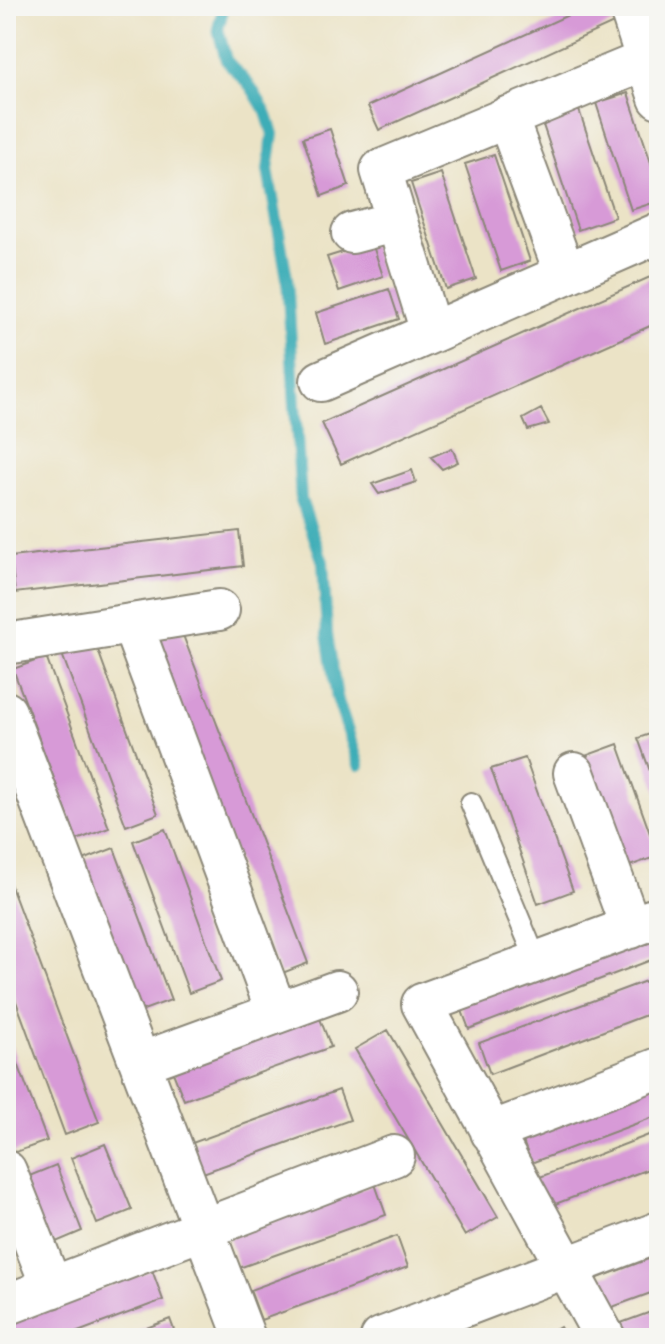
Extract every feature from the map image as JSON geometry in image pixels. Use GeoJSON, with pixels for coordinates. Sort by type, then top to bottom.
{"type":"FeatureCollection","features":[{"type":"Feature","properties":{"kind":"street"},"geometry":{"type":"LineString","coordinates":[[629,6],[659,98]]}},
{"type":"Feature","properties":{"kind":"street"},"geometry":{"type":"LineString","coordinates":[[431,332],[381,170],[646,60]]}},
{"type":"Feature","properties":{"kind":"street"},"geometry":{"type":"LineString","coordinates":[[507,117],[565,274]]}},
{"type":"Feature","properties":{"kind":"street"},"geometry":{"type":"LineString","coordinates":[[352,233],[397,221]]}},
{"type":"Feature","properties":{"kind":"street"},"geometry":{"type":"LineString","coordinates":[[321,381],[659,233]]}},
{"type":"Feature","properties":{"kind":"street"},"geometry":{"type":"LineString","coordinates":[[6,644],[219,610]]}},
{"type":"Feature","properties":{"kind":"street"},"geometry":{"type":"LineString","coordinates":[[132,624],[277,1013]]}},
{"type":"Feature","properties":{"kind":"street"},"geometry":{"type":"LineString","coordinates":[[6,712],[245,1338]]}},
{"type":"Feature","properties":{"kind":"street"},"geometry":{"type":"LineString","coordinates":[[574,773],[645,922],[422,1004],[605,1338]]}},
{"type":"Feature","properties":{"kind":"street"},"geometry":{"type":"LineString","coordinates":[[140,1063],[337,991]]}},
{"type":"Feature","properties":{"kind":"street"},"geometry":{"type":"LineString","coordinates":[[491,1132],[659,1068]]}},
{"type":"Feature","properties":{"kind":"street"},"geometry":{"type":"LineString","coordinates":[[6,1305],[394,1156]]}},
{"type":"Feature","properties":{"kind":"street"},"geometry":{"type":"LineString","coordinates":[[6,1171],[52,1288]]}},
{"type":"Feature","properties":{"kind":"street"},"geometry":{"type":"LineString","coordinates":[[381,1338],[659,1232]]}},
{"type":"Feature","properties":{"kind":"lane"},"geometry":{"type":"LineString","coordinates":[[471,803],[537,962]]}},
{"type":"Feature","properties":{"kind":"building"},"geometry":{"type":"Polygon","coordinates":[[[588,6],[612,6],[618,21],[379,130],[368,106],[588,6]]]}},
{"type":"Feature","properties":{"kind":"building"},"geometry":{"type":"Polygon","coordinates":[[[628,93],[659,187],[659,201],[631,210],[596,103],[628,93]]]}},
{"type":"Feature","properties":{"kind":"building"},"geometry":{"type":"Polygon","coordinates":[[[579,110],[615,217],[578,230],[542,122],[579,110]]]}},
{"type":"Feature","properties":{"kind":"building"},"geometry":{"type":"Polygon","coordinates":[[[330,129],[349,186],[322,196],[303,138],[330,129]]]}},
{"type":"Feature","properties":{"kind":"building"},"geometry":{"type":"Polygon","coordinates":[[[494,155],[530,261],[501,271],[465,164],[494,155]]]}},
{"type":"Feature","properties":{"kind":"building"},"geometry":{"type":"Polygon","coordinates":[[[441,173],[476,279],[446,289],[411,183],[441,173]]]}},
{"type":"Feature","properties":{"kind":"building"},"geometry":{"type":"Polygon","coordinates":[[[372,243],[383,276],[339,291],[327,257],[372,243]]]}},
{"type":"Feature","properties":{"kind":"building"},"geometry":{"type":"Polygon","coordinates":[[[659,273],[659,322],[341,464],[322,423],[659,273]]]}},
{"type":"Feature","properties":{"kind":"building"},"geometry":{"type":"Polygon","coordinates":[[[389,289],[399,319],[325,344],[316,313],[389,289]]]}},
{"type":"Feature","properties":{"kind":"building"},"geometry":{"type":"Polygon","coordinates":[[[541,409],[549,424],[528,430],[523,419],[541,409]]]}},
{"type":"Feature","properties":{"kind":"building"},"geometry":{"type":"Polygon","coordinates":[[[452,448],[458,462],[442,469],[431,457],[452,448]]]}},
{"type":"Feature","properties":{"kind":"building"},"geometry":{"type":"Polygon","coordinates":[[[412,470],[416,482],[379,494],[372,484],[412,470]]]}},
{"type":"Feature","properties":{"kind":"building"},"geometry":{"type":"Polygon","coordinates":[[[239,531],[243,566],[15,593],[11,557],[239,531]]]}},
{"type":"Feature","properties":{"kind":"building"},"geometry":{"type":"Polygon","coordinates":[[[181,630],[308,963],[280,974],[154,640],[181,630]]]}},
{"type":"Feature","properties":{"kind":"building"},"geometry":{"type":"Polygon","coordinates":[[[95,642],[158,814],[126,826],[62,654],[95,642]]]}},
{"type":"Feature","properties":{"kind":"building"},"geometry":{"type":"Polygon","coordinates":[[[46,657],[109,828],[77,840],[13,669],[46,657]]]}},
{"type":"Feature","properties":{"kind":"building"},"geometry":{"type":"Polygon","coordinates":[[[659,731],[659,796],[638,738],[659,731]]]}},
{"type":"Feature","properties":{"kind":"building"},"geometry":{"type":"Polygon","coordinates":[[[618,744],[658,856],[624,868],[585,756],[618,744]]]}},
{"type":"Feature","properties":{"kind":"building"},"geometry":{"type":"Polygon","coordinates":[[[525,758],[573,891],[538,904],[491,769],[525,758]]]}},
{"type":"Feature","properties":{"kind":"building"},"geometry":{"type":"Polygon","coordinates":[[[165,829],[221,981],[189,993],[133,841],[165,829]]]}},
{"type":"Feature","properties":{"kind":"building"},"geometry":{"type":"Polygon","coordinates":[[[114,848],[171,1000],[138,1012],[83,860],[114,848]]]}},
{"type":"Feature","properties":{"kind":"building"},"geometry":{"type":"Polygon","coordinates":[[[6,873],[99,1122],[65,1135],[6,974],[6,873]]]}},
{"type":"Feature","properties":{"kind":"building"},"geometry":{"type":"Polygon","coordinates":[[[659,923],[659,957],[469,1029],[458,1000],[659,923]]]}},
{"type":"Feature","properties":{"kind":"building"},"geometry":{"type":"Polygon","coordinates":[[[659,976],[659,1010],[490,1074],[479,1043],[659,976]]]}},
{"type":"Feature","properties":{"kind":"building"},"geometry":{"type":"Polygon","coordinates":[[[319,1016],[331,1047],[184,1100],[172,1070],[319,1016]]]}},
{"type":"Feature","properties":{"kind":"building"},"geometry":{"type":"Polygon","coordinates":[[[388,1030],[498,1217],[465,1236],[355,1049],[388,1030]]]}},
{"type":"Feature","properties":{"kind":"building"},"geometry":{"type":"Polygon","coordinates":[[[6,1032],[47,1141],[13,1153],[6,1135],[6,1032]]]}},
{"type":"Feature","properties":{"kind":"building"},"geometry":{"type":"Polygon","coordinates":[[[659,1081],[659,1115],[531,1163],[520,1133],[659,1081]]]}},
{"type":"Feature","properties":{"kind":"building"},"geometry":{"type":"Polygon","coordinates":[[[339,1090],[350,1120],[203,1173],[192,1143],[339,1090]]]}},
{"type":"Feature","properties":{"kind":"building"},"geometry":{"type":"Polygon","coordinates":[[[659,1131],[659,1165],[542,1209],[532,1180],[659,1131]]]}},
{"type":"Feature","properties":{"kind":"building"},"geometry":{"type":"Polygon","coordinates":[[[105,1144],[132,1210],[97,1224],[71,1158],[105,1144]]]}},
{"type":"Feature","properties":{"kind":"building"},"geometry":{"type":"Polygon","coordinates":[[[56,1165],[82,1231],[49,1245],[22,1179],[56,1165]]]}},
{"type":"Feature","properties":{"kind":"building"},"geometry":{"type":"Polygon","coordinates":[[[375,1184],[386,1215],[239,1268],[229,1238],[375,1184]]]}},
{"type":"Feature","properties":{"kind":"building"},"geometry":{"type":"Polygon","coordinates":[[[397,1236],[408,1267],[261,1320],[250,1290],[397,1236]]]}},
{"type":"Feature","properties":{"kind":"building"},"geometry":{"type":"Polygon","coordinates":[[[659,1255],[659,1290],[596,1313],[585,1283],[659,1255]]]}},
{"type":"Feature","properties":{"kind":"building"},"geometry":{"type":"Polygon","coordinates":[[[152,1270],[163,1300],[62,1338],[6,1338],[6,1324],[152,1270]]]}},
{"type":"Feature","properties":{"kind":"building"},"geometry":{"type":"Polygon","coordinates":[[[659,1309],[659,1338],[611,1338],[607,1328],[659,1309]]]}},
{"type":"Feature","properties":{"kind":"building"},"geometry":{"type":"Polygon","coordinates":[[[170,1319],[177,1338],[120,1338],[170,1319]]]}},
{"type":"Feature","properties":{"kind":"building"},"geometry":{"type":"Polygon","coordinates":[[[560,1327],[566,1338],[540,1338],[560,1327]]]}},
{"type":"Feature","properties":{"kind":"waterway"},"geometry":{"type":"LineString","coordinates":[[224,6],[218,29],[226,60],[251,87],[266,112],[273,134],[268,170],[287,278],[301,500],[323,562],[327,634],[337,698],[359,765]]}}]}
